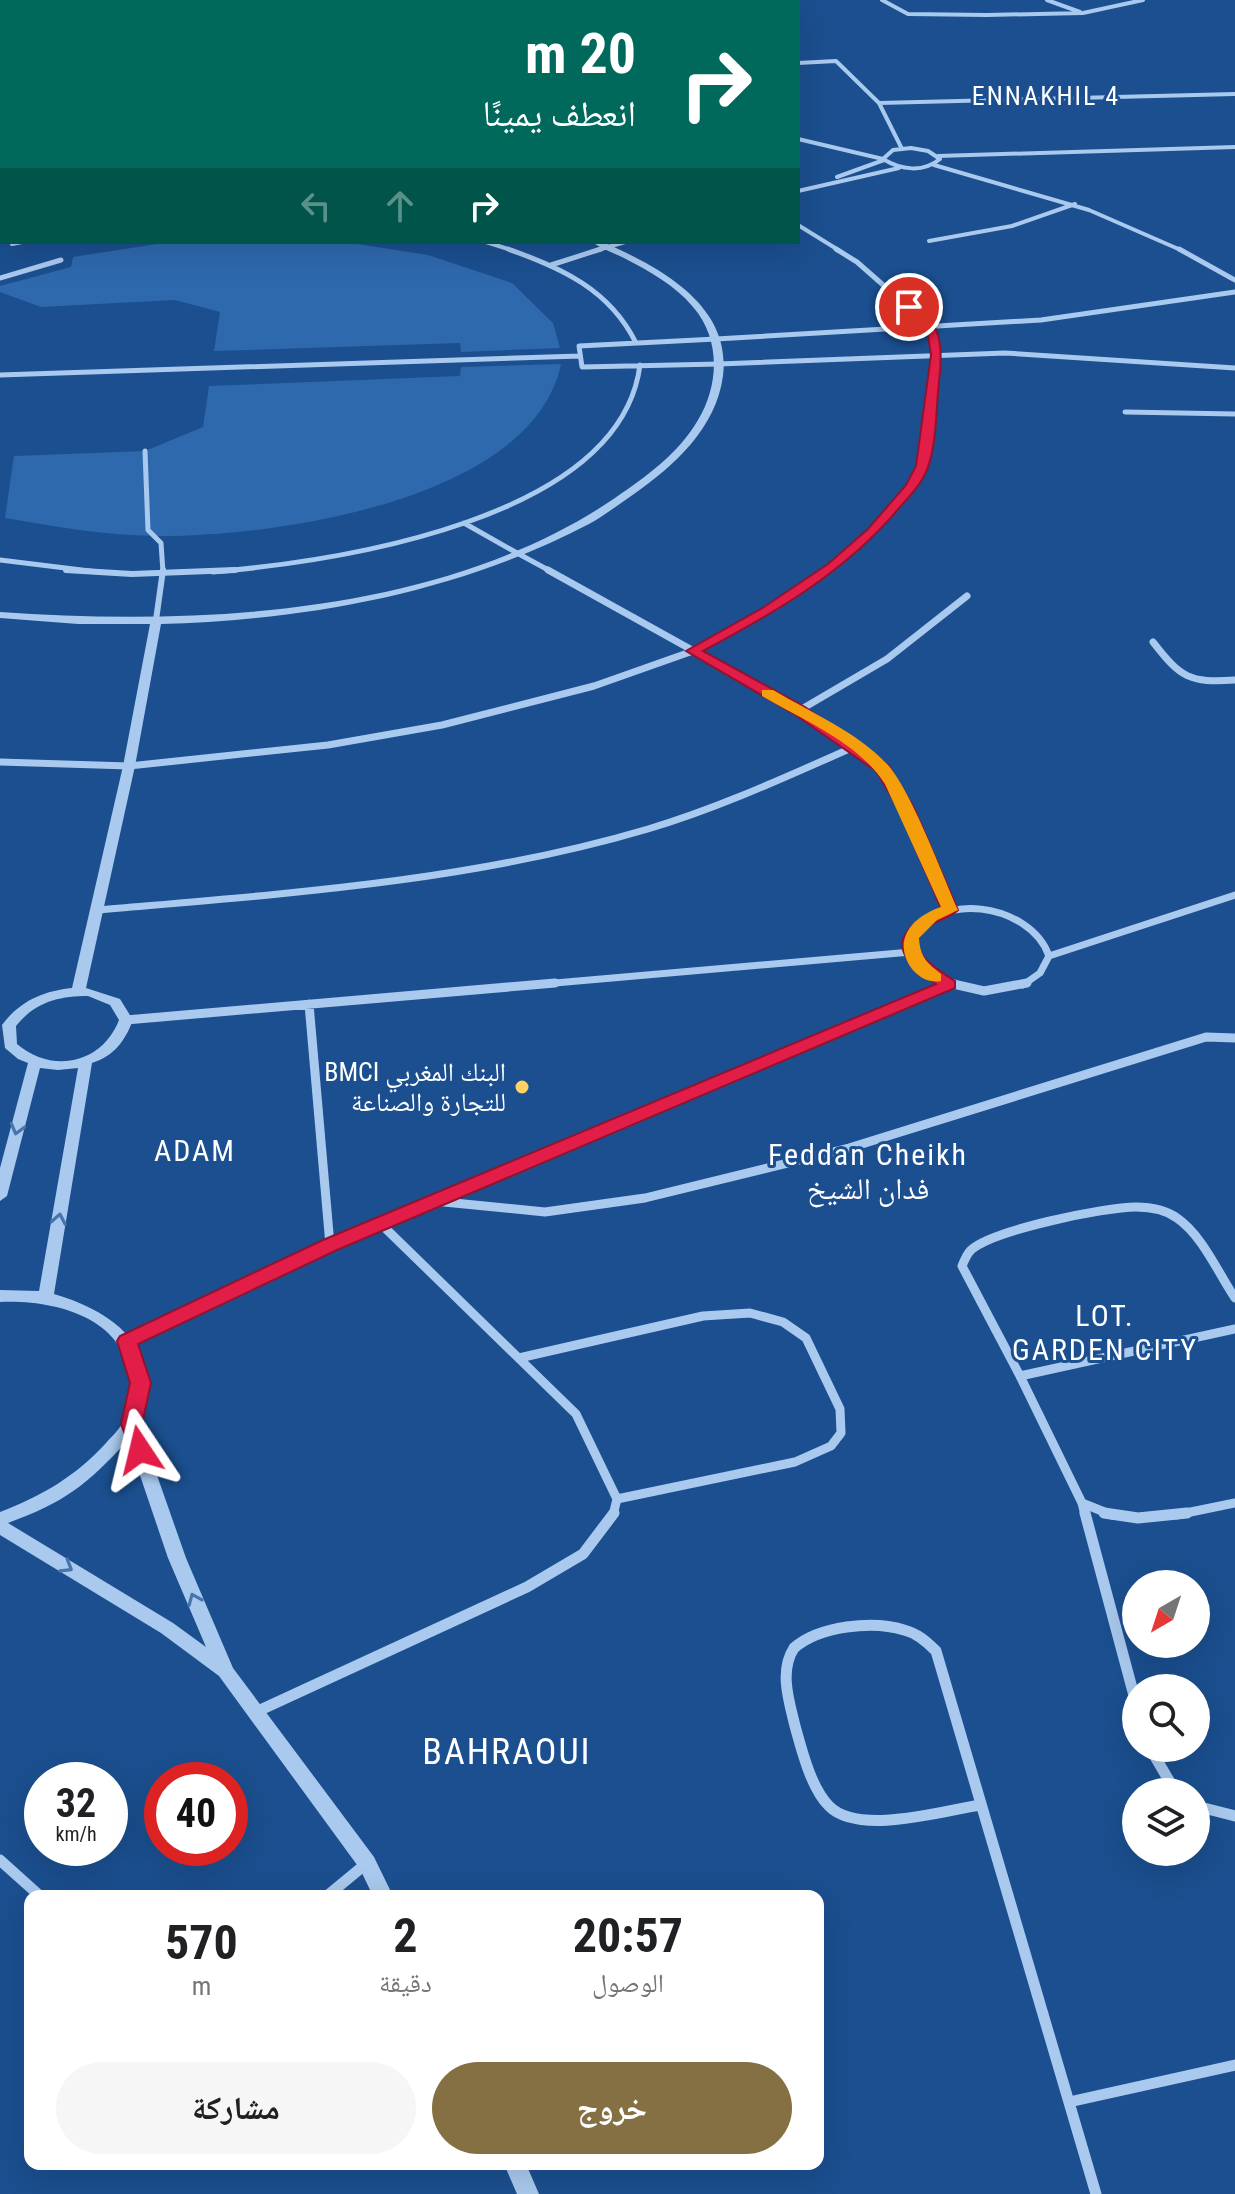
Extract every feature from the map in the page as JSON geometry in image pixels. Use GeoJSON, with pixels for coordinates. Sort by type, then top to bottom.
{"type":"FeatureCollection","features":[{"type":"Feature","properties":{"kind":"street"},"geometry":{"type":"LineString","coordinates":[[884,0],[898,12],[908,14],[1083,13],[1143,0]]}},
{"type":"Feature","properties":{"kind":"street"},"geometry":{"type":"LineString","coordinates":[[1047,0],[1083,13]]}},
{"type":"Feature","properties":{"kind":"street"},"geometry":{"type":"LineString","coordinates":[[800,63],[836,61],[879,103],[902,149]]}},
{"type":"Feature","properties":{"kind":"street"},"geometry":{"type":"LineString","coordinates":[[879,103],[1235,94]]}},
{"type":"Feature","properties":{"kind":"street"},"geometry":{"type":"LineString","coordinates":[[800,139],[904,167]]}},
{"type":"Feature","properties":{"kind":"street"},"geometry":{"type":"LineString","coordinates":[[826,183],[883,159],[886,153],[902,149],[928,151],[938,156],[1235,147]]}},
{"type":"Feature","properties":{"kind":"street"},"geometry":{"type":"LineString","coordinates":[[934,165],[938,162],[938,156]]}},
{"type":"Feature","properties":{"kind":"street"},"geometry":{"type":"LineString","coordinates":[[800,190],[904,167],[934,165],[1075,204],[1155,235],[1235,280]]}},
{"type":"Feature","properties":{"kind":"street"},"geometry":{"type":"LineString","coordinates":[[929,241],[1012,226],[1075,204]]}},
{"type":"Feature","properties":{"kind":"street"},"geometry":{"type":"LineString","coordinates":[[0,762],[129,766],[328,745],[442,725],[594,686],[693,651],[769,610],[833,566],[888,516],[922,466],[937,355],[932,328],[857,262],[800,226]]}},
{"type":"Feature","properties":{"kind":"street"},"geometry":{"type":"LineString","coordinates":[[492,244],[551,265],[587,286],[615,310],[636,343]]}},
{"type":"Feature","properties":{"kind":"street"},"geometry":{"type":"LineString","coordinates":[[0,615],[156,620],[249,615],[349,600],[430,582],[517,553],[594,517],[663,468],[704,418],[718,381],[719,364],[716,339],[705,313],[657,273],[601,244]]}},
{"type":"Feature","properties":{"kind":"street"},"geometry":{"type":"LineString","coordinates":[[551,265],[618,244]]}},
{"type":"Feature","properties":{"kind":"street"},"geometry":{"type":"LineString","coordinates":[[0,278],[61,260]]}},
{"type":"Feature","properties":{"kind":"street"},"geometry":{"type":"LineString","coordinates":[[1235,292],[1095,314],[932,328],[579,346],[582,367],[937,355],[1040,355],[1235,368]]}},
{"type":"Feature","properties":{"kind":"street"},"geometry":{"type":"LineString","coordinates":[[0,375],[580,356]]}},
{"type":"Feature","properties":{"kind":"street"},"geometry":{"type":"LineString","coordinates":[[0,560],[89,571],[163,573],[252,568],[328,558],[399,543],[464,523],[520,500],[566,475],[602,447],[626,419],[639,390],[640,365]]}},
{"type":"Feature","properties":{"kind":"street"},"geometry":{"type":"LineString","coordinates":[[1125,412],[1235,414]]}},
{"type":"Feature","properties":{"kind":"street"},"geometry":{"type":"LineString","coordinates":[[78,992],[129,766],[163,573],[161,543],[148,530],[145,451]]}},
{"type":"Feature","properties":{"kind":"street"},"geometry":{"type":"LineString","coordinates":[[464,523],[800,710],[856,746],[882,768],[893,784],[950,910]]}},
{"type":"Feature","properties":{"kind":"street"},"geometry":{"type":"LineString","coordinates":[[800,710],[887,659],[967,596]]}},
{"type":"Feature","properties":{"kind":"street"},"geometry":{"type":"LineString","coordinates":[[1153,642],[1187,680],[1197,683],[1235,680]]}},
{"type":"Feature","properties":{"kind":"street"},"geometry":{"type":"LineString","coordinates":[[97,910],[477,867],[575,847],[647,829],[704,809],[856,746]]}},
{"type":"Feature","properties":{"kind":"street"},"geometry":{"type":"LineString","coordinates":[[1049,956],[1235,895]]}},
{"type":"Feature","properties":{"kind":"street"},"geometry":{"type":"LineString","coordinates":[[985,909],[1018,918],[1035,929],[1046,942],[1049,956],[1037,977],[1015,987],[987,991],[949,984],[918,964],[911,952],[911,938],[918,926],[950,910],[985,909]]}},
{"type":"Feature","properties":{"kind":"street"},"geometry":{"type":"LineString","coordinates":[[126,1020],[911,952]]}},
{"type":"Feature","properties":{"kind":"street"},"geometry":{"type":"LineString","coordinates":[[127,1341],[330,1245],[949,984]]}},
{"type":"Feature","properties":{"kind":"street"},"geometry":{"type":"LineString","coordinates":[[78,992],[104,996],[115,1002],[126,1020],[118,1041],[86,1060],[60,1065],[35,1062],[17,1054],[4,1028],[16,1015],[41,998],[78,992]]}},
{"type":"Feature","properties":{"kind":"street"},"geometry":{"type":"LineString","coordinates":[[309,1004],[330,1245]]}},
{"type":"Feature","properties":{"kind":"street"},"geometry":{"type":"LineString","coordinates":[[433,1201],[518,1213],[564,1211],[684,1189],[833,1154],[1206,1037],[1235,1038]]}},
{"type":"Feature","properties":{"kind":"street"},"geometry":{"type":"LineString","coordinates":[[46,1296],[86,1060]]}},
{"type":"Feature","properties":{"kind":"street"},"geometry":{"type":"LineString","coordinates":[[0,1196],[35,1062]]}},
{"type":"Feature","properties":{"kind":"street"},"geometry":{"type":"LineString","coordinates":[[1128,1674],[1082,1503],[962,1266],[969,1251],[987,1240],[1118,1208],[1152,1206],[1177,1218],[1235,1298]]}},
{"type":"Feature","properties":{"kind":"street"},"geometry":{"type":"LineString","coordinates":[[258,1711],[538,1580],[583,1554],[612,1519],[617,1499],[576,1414],[382,1225]]}},
{"type":"Feature","properties":{"kind":"street"},"geometry":{"type":"LineString","coordinates":[[0,1296],[46,1296],[81,1306],[127,1341],[140,1383],[131,1424],[88,1475],[44,1503],[0,1519]]}},
{"type":"Feature","properties":{"kind":"street"},"geometry":{"type":"LineString","coordinates":[[519,1358],[703,1316],[750,1313],[783,1322],[806,1338],[840,1409],[841,1433],[831,1446],[795,1462],[617,1499]]}},
{"type":"Feature","properties":{"kind":"street"},"geometry":{"type":"LineString","coordinates":[[1020,1376],[1235,1329]]}},
{"type":"Feature","properties":{"kind":"street"},"geometry":{"type":"LineString","coordinates":[[131,1424],[177,1558],[225,1671]]}},
{"type":"Feature","properties":{"kind":"street"},"geometry":{"type":"LineString","coordinates":[[1082,1503],[1119,1520],[1235,1503]]}},
{"type":"Feature","properties":{"kind":"street"},"geometry":{"type":"LineString","coordinates":[[0,1527],[167,1628],[225,1671],[258,1711],[367,1863],[380,1890]]}},
{"type":"Feature","properties":{"kind":"street"},"geometry":{"type":"LineString","coordinates":[[980,1805],[889,1817],[850,1818],[827,1806],[804,1753],[785,1683],[787,1657],[800,1642],[833,1629],[893,1626],[917,1632],[936,1651],[1096,2194]]}},
{"type":"Feature","properties":{"kind":"street"},"geometry":{"type":"LineString","coordinates":[[1210,1810],[1235,1816]]}},
{"type":"Feature","properties":{"kind":"street"},"geometry":{"type":"LineString","coordinates":[[0,1860],[33,1890]]}},
{"type":"Feature","properties":{"kind":"street"},"geometry":{"type":"LineString","coordinates":[[334,1890],[367,1863]]}},
{"type":"Feature","properties":{"kind":"street"},"geometry":{"type":"LineString","coordinates":[[1069,2102],[1235,2065]]}},
{"type":"Feature","properties":{"kind":"street"},"geometry":{"type":"LineString","coordinates":[[518,2170],[528,2194]]}},
{"type":"Feature","properties":{"kind":"shaded area"},"geometry":{"type":"Polygon","coordinates":[[[157,244],[357,244],[428,255],[512,283],[553,323],[560,348],[461,352],[460,343],[214,351],[220,312],[175,300],[41,307],[0,292],[0,286],[71,267],[73,257],[157,244]]]}},
{"type":"Feature","properties":{"kind":"shaded area"},"geometry":{"type":"Polygon","coordinates":[[[561,364],[541,410],[503,448],[453,478],[394,501],[332,517],[211,534],[122,534],[5,518],[14,456],[145,451],[203,427],[209,386],[460,376],[461,367],[561,364]]]}},
{"type":"Feature","properties":{"kind":"slow traffic"},"geometry":{"type":"LineString","coordinates":[[768,693],[856,746],[882,768],[893,784],[950,910],[931,916],[918,926],[911,938],[911,952],[918,964],[935,978]]}},
{"type":"Feature","properties":{"kind":"place","name":"BMCI البنك المغربي للتجارة والصناعة"},"geometry":{"type":"Point","coordinates":[522,1087]}},
{"type":"Feature","properties":{"kind":"district","name":"ENNAKHIL 4"},"geometry":{"type":"Point","coordinates":[1046,96]}},
{"type":"Feature","properties":{"kind":"district","name":"ADAM"},"geometry":{"type":"Point","coordinates":[195,1150]}},
{"type":"Feature","properties":{"kind":"district","name":"Feddan Cheikh فدان الشيخ"},"geometry":{"type":"Point","coordinates":[868,1171]}},
{"type":"Feature","properties":{"kind":"district","name":"LOT. GARDEN CITY"},"geometry":{"type":"Point","coordinates":[1105,1332]}},
{"type":"Feature","properties":{"kind":"district","name":"BAHRAOUI"},"geometry":{"type":"Point","coordinates":[507,1752]}},
{"type":"Feature","properties":{"kind":"route"},"geometry":{"type":"LineString","coordinates":[[140,1450],[131,1424],[140,1383],[127,1341],[330,1245],[949,984],[931,976],[911,952],[911,938],[918,926],[931,916],[950,910],[906,808],[882,768],[856,746],[800,710],[693,651],[769,610],[833,566],[873,532],[912,486],[922,466],[933,403],[937,355],[932,328],[909,307]]}}]}
